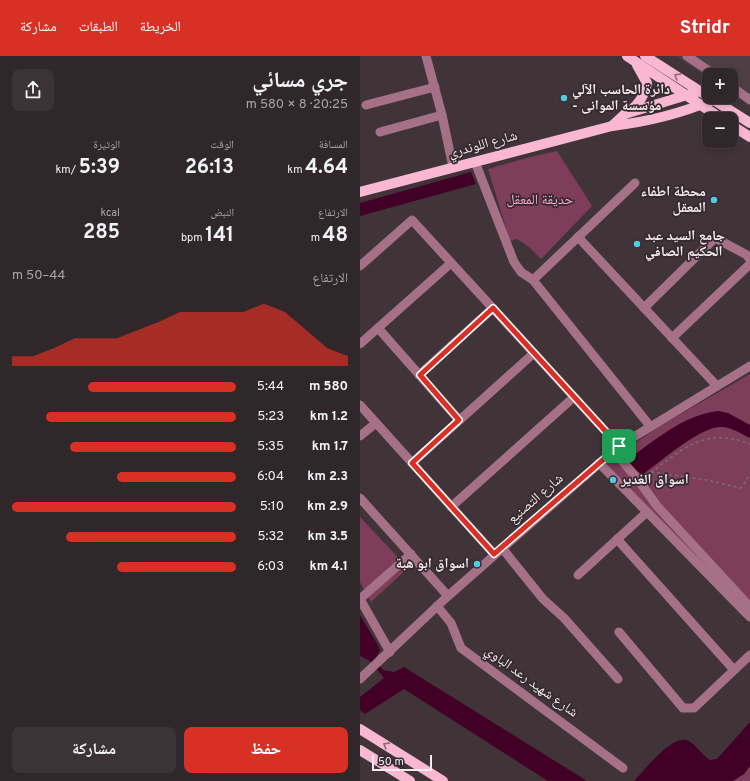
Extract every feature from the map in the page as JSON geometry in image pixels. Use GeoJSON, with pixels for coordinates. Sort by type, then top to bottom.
{"type":"FeatureCollection","features":[{"type":"Feature","properties":{"kind":"main road"},"geometry":{"type":"LineString","coordinates":[[645,56],[700,91]]}},
{"type":"Feature","properties":{"kind":"main road"},"geometry":{"type":"LineString","coordinates":[[630,58],[711,112]]}},
{"type":"Feature","properties":{"kind":"main road"},"geometry":{"type":"LineString","coordinates":[[612,126],[640,102],[645,95],[647,83],[630,58]]}},
{"type":"Feature","properties":{"kind":"main road"},"geometry":{"type":"LineString","coordinates":[[626,114],[700,91]]}},
{"type":"Feature","properties":{"kind":"main road"},"geometry":{"type":"LineString","coordinates":[[720,104],[750,124]]}},
{"type":"Feature","properties":{"kind":"main road","name":"شارع اللوندري"},"geometry":{"type":"LineString","coordinates":[[360,192],[612,126],[628,124],[700,105]]}},
{"type":"Feature","properties":{"kind":"main road"},"geometry":{"type":"LineString","coordinates":[[738,129],[750,137]]}},
{"type":"Feature","properties":{"kind":"main road"},"geometry":{"type":"LineString","coordinates":[[360,729],[443,781]]}},
{"type":"Feature","properties":{"kind":"main road"},"geometry":{"type":"LineString","coordinates":[[360,750],[410,781]]}},
{"type":"Feature","properties":{"kind":"street"},"geometry":{"type":"LineString","coordinates":[[426,56],[442,115],[453,167]]}},
{"type":"Feature","properties":{"kind":"street"},"geometry":{"type":"LineString","coordinates":[[691,57],[706,68]]}},
{"type":"Feature","properties":{"kind":"street"},"geometry":{"type":"LineString","coordinates":[[366,105],[434,87]]}},
{"type":"Feature","properties":{"kind":"street"},"geometry":{"type":"LineString","coordinates":[[738,91],[750,100]]}},
{"type":"Feature","properties":{"kind":"street"},"geometry":{"type":"LineString","coordinates":[[380,132],[442,115]]}},
{"type":"Feature","properties":{"kind":"street"},"geometry":{"type":"LineString","coordinates":[[475,162],[514,262],[521,272],[533,280],[650,426]]}},
{"type":"Feature","properties":{"kind":"street"},"geometry":{"type":"LineString","coordinates":[[533,280],[635,183]]}},
{"type":"Feature","properties":{"kind":"street"},"geometry":{"type":"LineString","coordinates":[[360,266],[412,220],[574,397],[616,449],[657,506],[750,607]]}},
{"type":"Feature","properties":{"kind":"street"},"geometry":{"type":"LineString","coordinates":[[578,237],[717,386]]}},
{"type":"Feature","properties":{"kind":"street"},"geometry":{"type":"LineString","coordinates":[[644,308],[715,238],[747,255],[750,260]]}},
{"type":"Feature","properties":{"kind":"street"},"geometry":{"type":"LineString","coordinates":[[360,344],[451,263]]}},
{"type":"Feature","properties":{"kind":"street"},"geometry":{"type":"LineString","coordinates":[[672,338],[750,264]]}},
{"type":"Feature","properties":{"kind":"street"},"geometry":{"type":"LineString","coordinates":[[420,375],[493,308]]}},
{"type":"Feature","properties":{"kind":"street"},"geometry":{"type":"LineString","coordinates":[[378,328],[459,420]]}},
{"type":"Feature","properties":{"kind":"street"},"geometry":{"type":"LineString","coordinates":[[412,463],[534,353]]}},
{"type":"Feature","properties":{"kind":"street","name":"شارع التصنيع"},"geometry":{"type":"LineString","coordinates":[[360,679],[494,554],[616,449],[650,426],[750,366]]}},
{"type":"Feature","properties":{"kind":"street"},"geometry":{"type":"LineString","coordinates":[[451,507],[574,397]]}},
{"type":"Feature","properties":{"kind":"street"},"geometry":{"type":"LineString","coordinates":[[360,405],[494,554]]}},
{"type":"Feature","properties":{"kind":"street"},"geometry":{"type":"LineString","coordinates":[[360,436],[376,423]]}},
{"type":"Feature","properties":{"kind":"street"},"geometry":{"type":"LineString","coordinates":[[599,463],[750,617]]}},
{"type":"Feature","properties":{"kind":"street"},"geometry":{"type":"LineString","coordinates":[[360,498],[448,596]]}},
{"type":"Feature","properties":{"kind":"street"},"geometry":{"type":"LineString","coordinates":[[578,575],[647,512]]}},
{"type":"Feature","properties":{"kind":"street"},"geometry":{"type":"LineString","coordinates":[[617,539],[734,670]]}},
{"type":"Feature","properties":{"kind":"street"},"geometry":{"type":"LineString","coordinates":[[502,548],[542,599],[564,618],[618,679]]}},
{"type":"Feature","properties":{"kind":"street"},"geometry":{"type":"LineString","coordinates":[[390,652],[360,599],[411,554]]}},
{"type":"Feature","properties":{"kind":"street","name":"شارع شهيد رعد الباوي"},"geometry":{"type":"LineString","coordinates":[[437,606],[451,623],[461,648],[623,768]]}},
{"type":"Feature","properties":{"kind":"street"},"geometry":{"type":"LineString","coordinates":[[619,632],[683,708],[694,708],[750,656]]}},
{"type":"Feature","properties":{"kind":"path"},"geometry":{"type":"LineString","coordinates":[[639,481],[684,449],[701,440],[714,437],[728,437],[750,444]]}},
{"type":"Feature","properties":{"kind":"path"},"geometry":{"type":"LineString","coordinates":[[651,472],[707,480],[741,488],[750,474]]}},
{"type":"Feature","properties":{"kind":"shaded area"},"geometry":{"type":"Polygon","coordinates":[[[676,56],[750,56],[750,106],[738,98],[738,68],[702,68],[702,73],[676,56]]]}},
{"type":"Feature","properties":{"kind":"shaded area"},"geometry":{"type":"Polygon","coordinates":[[[471,172],[476,184],[360,216],[360,203],[471,172]]]}},
{"type":"Feature","properties":{"kind":"shaded area"},"geometry":{"type":"Polygon","coordinates":[[[718,411],[728,413],[750,425],[750,438],[729,428],[713,428],[703,432],[669,454],[642,475],[626,461],[658,437],[681,423],[705,413],[718,411]]]}},
{"type":"Feature","properties":{"kind":"shaded area"},"geometry":{"type":"Polygon","coordinates":[[[360,615],[379,647],[380,650],[375,659],[383,670],[394,672],[404,667],[587,781],[548,781],[404,689],[365,714],[360,710],[360,697],[384,678],[370,661],[360,656],[360,615]]]}},
{"type":"Feature","properties":{"kind":"shaded area"},"geometry":{"type":"Polygon","coordinates":[[[750,722],[750,766],[744,774],[733,781],[634,781],[667,747],[682,740],[692,743],[704,756],[710,760],[717,759],[750,722]]]}},
{"type":"Feature","properties":{"kind":"green space","name":"حديقة المعقل"},"geometry":{"type":"Polygon","coordinates":[[[557,151],[592,206],[541,259],[529,247],[517,239],[510,241],[488,169],[557,151]]]}},
{"type":"Feature","properties":{"kind":"green space"},"geometry":{"type":"Polygon","coordinates":[[[750,374],[750,612],[604,464],[660,426],[750,374]]]}},
{"type":"Feature","properties":{"kind":"green space"},"geometry":{"type":"Polygon","coordinates":[[[360,517],[408,568],[371,602],[360,582],[360,517]]]}},
{"type":"Feature","properties":{"kind":"green space"},"geometry":{"type":"Polygon","coordinates":[[[750,766],[750,781],[733,781],[744,774],[750,766]]]}},
{"type":"Feature","properties":{"kind":"place","name":"دائرة الحاسب الآلي - مؤسسة الموانى"},"geometry":{"type":"Point","coordinates":[564,98]}},
{"type":"Feature","properties":{"kind":"place","name":"محطة اطفاء المعقل"},"geometry":{"type":"Point","coordinates":[714,200]}},
{"type":"Feature","properties":{"kind":"place","name":"جامع السيد عبد الحكيم الصافي"},"geometry":{"type":"Point","coordinates":[637,244]}},
{"type":"Feature","properties":{"kind":"place","name":"اسواق الغدير"},"geometry":{"type":"Point","coordinates":[613,480]}},
{"type":"Feature","properties":{"kind":"place","name":"اسواق ابو هبة"},"geometry":{"type":"Point","coordinates":[477,564]}},
{"type":"Feature","properties":{"kind":"route"},"geometry":{"type":"LineString","coordinates":[[493,308],[619,446],[494,554],[412,463],[459,420],[420,375],[493,308]]}}]}
